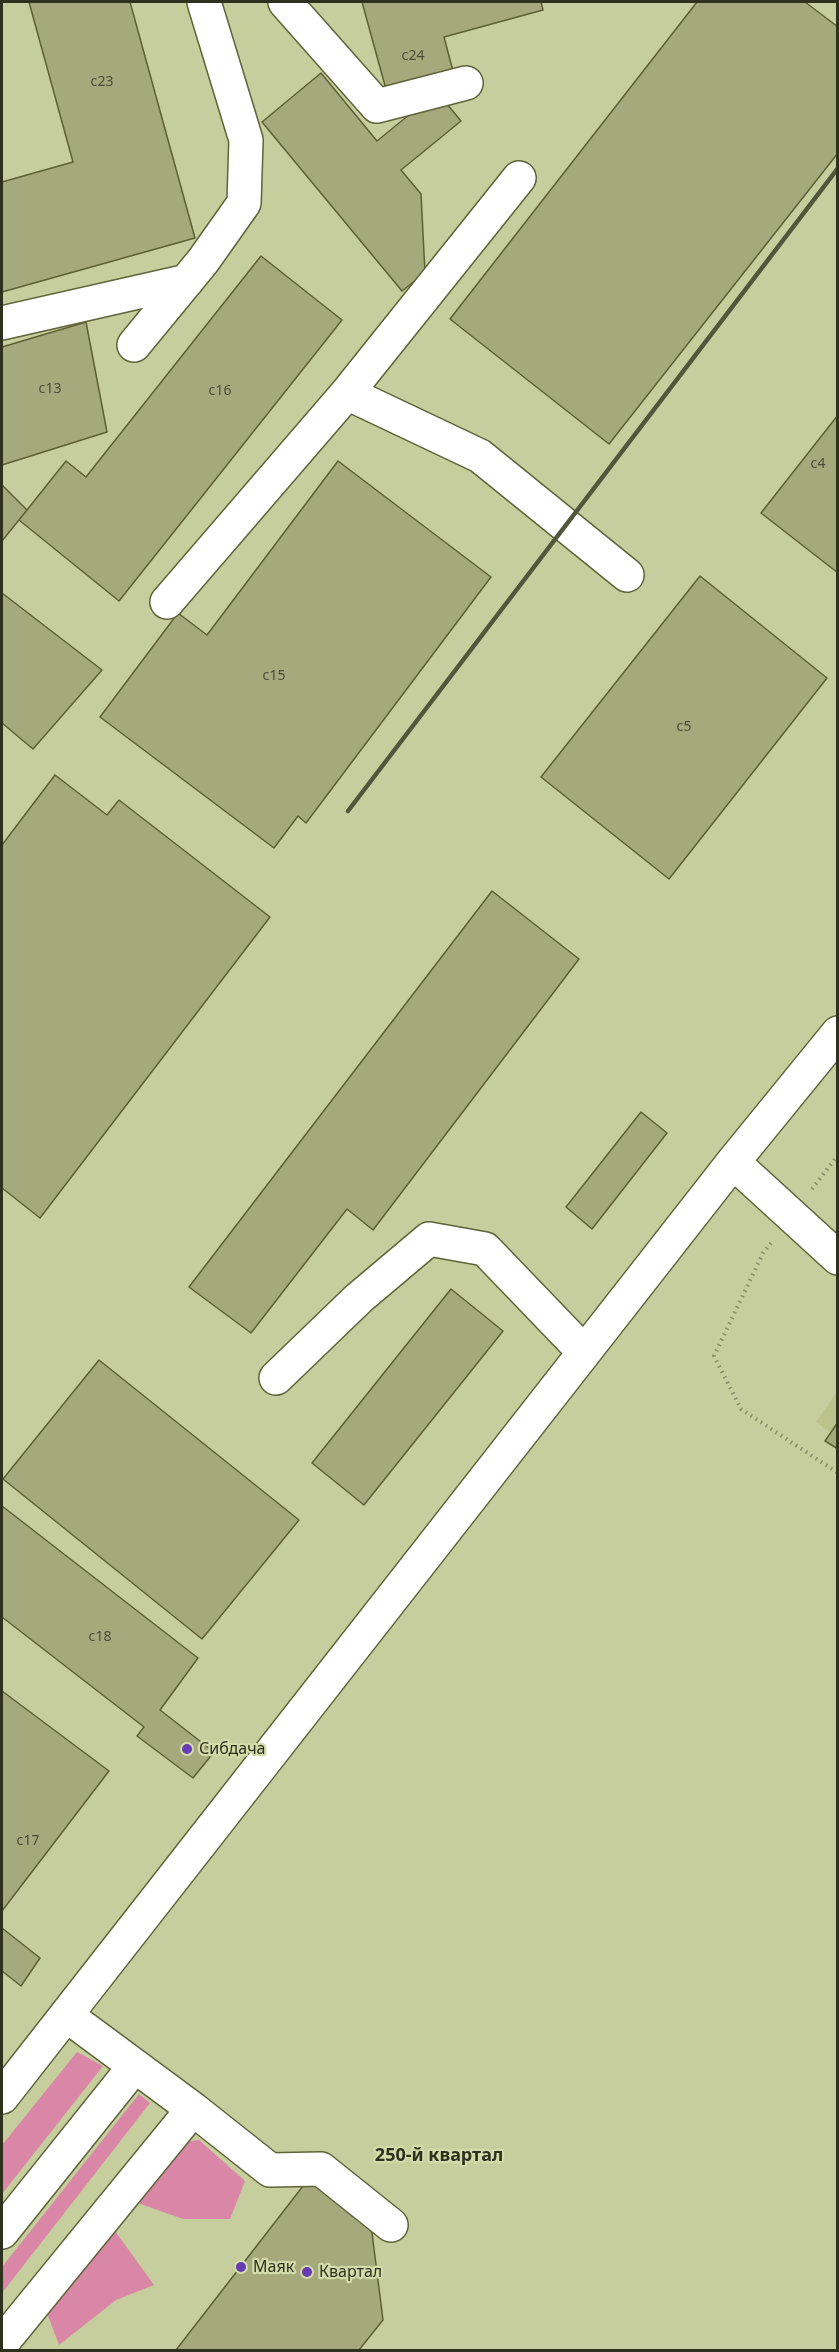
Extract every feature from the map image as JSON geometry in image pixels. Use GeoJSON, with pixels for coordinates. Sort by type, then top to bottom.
{"type":"FeatureCollection","features":[{"type":"Feature","properties":{"kind":"street"},"geometry":{"type":"LineString","coordinates":[[134,345],[187,281],[244,203],[246,140],[204,2]]}},
{"type":"Feature","properties":{"kind":"street"},"geometry":{"type":"LineString","coordinates":[[285,2],[377,106],[466,83]]}},
{"type":"Feature","properties":{"kind":"street"},"geometry":{"type":"LineString","coordinates":[[167,602],[347,393],[519,178]]}},
{"type":"Feature","properties":{"kind":"street"},"geometry":{"type":"LineString","coordinates":[[2,322],[187,281]]}},
{"type":"Feature","properties":{"kind":"street"},"geometry":{"type":"LineString","coordinates":[[347,393],[480,456],[627,574]]}},
{"type":"Feature","properties":{"kind":"street"},"geometry":{"type":"LineString","coordinates":[[2,2097],[733,1162],[837,1033]]}},
{"type":"Feature","properties":{"kind":"street"},"geometry":{"type":"LineString","coordinates":[[733,1162],[837,1258]]}},
{"type":"Feature","properties":{"kind":"street"},"geometry":{"type":"LineString","coordinates":[[276,1378],[359,1298],[429,1239],[485,1249],[584,1352]]}},
{"type":"Feature","properties":{"kind":"street"},"geometry":{"type":"LineString","coordinates":[[66,2015],[270,2169],[321,2169],[390,2225]]}},
{"type":"Feature","properties":{"kind":"street"},"geometry":{"type":"LineString","coordinates":[[2,2232],[134,2067]]}},
{"type":"Feature","properties":{"kind":"street"},"geometry":{"type":"LineString","coordinates":[[2,2343],[193,2109]]}},
{"type":"Feature","properties":{"kind":"path"},"geometry":{"type":"LineString","coordinates":[[837,1155],[763,1253],[714,1356],[741,1409],[837,1473]]}},
{"type":"Feature","properties":{"kind":"shaded area"},"geometry":{"type":"Polygon","coordinates":[[[837,1392],[837,1437],[816,1422],[837,1392]]]}},
{"type":"Feature","properties":{"kind":"shaded area"},"geometry":{"type":"Polygon","coordinates":[[[77,2052],[103,2066],[2,2194],[2,2145],[77,2052]]]}},
{"type":"Feature","properties":{"kind":"shaded area"},"geometry":{"type":"Polygon","coordinates":[[[139,2094],[150,2103],[2,2293],[2,2267],[139,2094]]]}},
{"type":"Feature","properties":{"kind":"shaded area"},"geometry":{"type":"Polygon","coordinates":[[[199,2140],[245,2181],[230,2219],[183,2219],[132,2201],[176,2143],[199,2140]]]}},
{"type":"Feature","properties":{"kind":"shaded area"},"geometry":{"type":"Polygon","coordinates":[[[110,2224],[154,2285],[116,2300],[59,2345],[44,2305],[110,2224]]]}},
{"type":"Feature","properties":{"kind":"building"},"geometry":{"type":"Polygon","coordinates":[[[29,2],[130,2],[195,238],[2,292],[2,182],[73,162],[29,2]]]}},
{"type":"Feature","properties":{"kind":"building"},"geometry":{"type":"Polygon","coordinates":[[[362,2],[541,2],[543,10],[444,37],[454,75],[387,93],[362,2]]]}},
{"type":"Feature","properties":{"kind":"building"},"geometry":{"type":"Polygon","coordinates":[[[697,2],[805,2],[838,27],[838,153],[609,444],[450,319],[697,2]]]}},
{"type":"Feature","properties":{"kind":"building"},"geometry":{"type":"Polygon","coordinates":[[[321,73],[377,141],[437,92],[461,121],[401,170],[421,194],[425,273],[402,291],[262,122],[321,73]]]}},
{"type":"Feature","properties":{"kind":"building"},"geometry":{"type":"Polygon","coordinates":[[[261,256],[342,320],[119,601],[19,520],[66,461],[86,477],[261,256]]]}},
{"type":"Feature","properties":{"kind":"building"},"geometry":{"type":"Polygon","coordinates":[[[86,322],[107,432],[2,465],[2,347],[86,322]]]}},
{"type":"Feature","properties":{"kind":"building"},"geometry":{"type":"Polygon","coordinates":[[[838,415],[838,573],[761,513],[838,415]]]}},
{"type":"Feature","properties":{"kind":"building"},"geometry":{"type":"Polygon","coordinates":[[[338,461],[491,577],[306,823],[298,816],[274,848],[100,717],[178,613],[207,635],[338,461]]]}},
{"type":"Feature","properties":{"kind":"building"},"geometry":{"type":"Polygon","coordinates":[[[2,485],[27,510],[2,541],[2,485]]]}},
{"type":"Feature","properties":{"kind":"building"},"geometry":{"type":"Polygon","coordinates":[[[700,576],[827,678],[669,879],[541,777],[700,576]]]}},
{"type":"Feature","properties":{"kind":"building"},"geometry":{"type":"Polygon","coordinates":[[[2,593],[102,670],[33,749],[2,723],[2,593]]]}},
{"type":"Feature","properties":{"kind":"building"},"geometry":{"type":"Polygon","coordinates":[[[55,775],[107,815],[119,800],[270,917],[40,1218],[2,1188],[2,845],[55,775]]]}},
{"type":"Feature","properties":{"kind":"building"},"geometry":{"type":"Polygon","coordinates":[[[492,891],[579,959],[373,1230],[347,1209],[251,1333],[189,1287],[492,891]]]}},
{"type":"Feature","properties":{"kind":"building"},"geometry":{"type":"Polygon","coordinates":[[[641,1112],[667,1133],[592,1229],[566,1207],[641,1112]]]}},
{"type":"Feature","properties":{"kind":"building"},"geometry":{"type":"Polygon","coordinates":[[[451,1289],[503,1331],[364,1505],[312,1463],[451,1289]]]}},
{"type":"Feature","properties":{"kind":"building"},"geometry":{"type":"Polygon","coordinates":[[[99,1360],[299,1520],[202,1639],[3,1479],[99,1360]]]}},
{"type":"Feature","properties":{"kind":"building"},"geometry":{"type":"Polygon","coordinates":[[[838,1422],[838,1449],[825,1441],[838,1422]]]}},
{"type":"Feature","properties":{"kind":"building"},"geometry":{"type":"Polygon","coordinates":[[[2,1506],[198,1658],[160,1710],[214,1752],[193,1778],[137,1736],[144,1727],[2,1617],[2,1506]]]}},
{"type":"Feature","properties":{"kind":"building"},"geometry":{"type":"Polygon","coordinates":[[[2,1691],[109,1771],[2,1911],[2,1691]]]}},
{"type":"Feature","properties":{"kind":"building"},"geometry":{"type":"Polygon","coordinates":[[[2,1928],[40,1958],[21,1986],[2,1971],[2,1928]]]}},
{"type":"Feature","properties":{"kind":"building","name":"Квартал"},"geometry":{"type":"Polygon","coordinates":[[[310,2177],[371,2225],[383,2320],[359,2350],[176,2350],[310,2177]]]}},
{"type":"Feature","properties":{"kind":"railway"},"geometry":{"type":"LineString","coordinates":[[348,811],[838,168]]}},
{"type":"Feature","properties":{"kind":"place","name":"Сибдача"},"geometry":{"type":"Point","coordinates":[187,1749]}},
{"type":"Feature","properties":{"kind":"place","name":"Маяк"},"geometry":{"type":"Point","coordinates":[241,2267]}},
{"type":"Feature","properties":{"kind":"place","name":"Квартал"},"geometry":{"type":"Point","coordinates":[307,2272]}},
{"type":"Feature","properties":{"kind":"district","name":"250-й квартал"},"geometry":{"type":"Point","coordinates":[439,2156]}}]}
